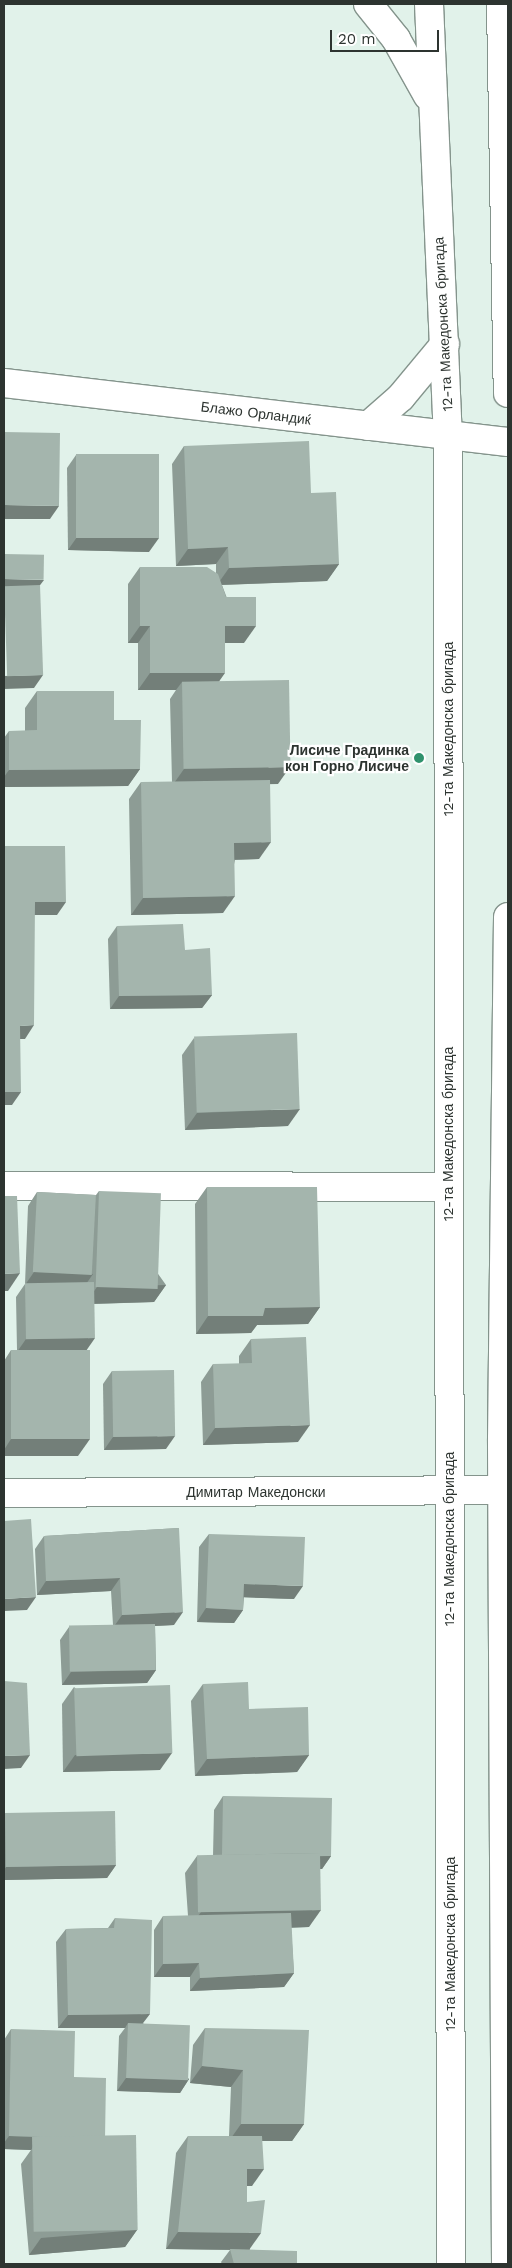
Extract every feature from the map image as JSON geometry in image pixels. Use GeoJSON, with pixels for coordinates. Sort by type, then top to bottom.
{"type":"FeatureCollection","features":[{"type":"Feature","properties":{"kind":"street"},"geometry":{"type":"LineString","coordinates":[[368,4],[396,39],[432,104]]}},
{"type":"Feature","properties":{"kind":"street","name":"12-та Македонска бригада"},"geometry":{"type":"LineString","coordinates":[[430,4],[432,104],[448,435],[447,1187],[451,2264]]}},
{"type":"Feature","properties":{"kind":"street"},"geometry":{"type":"LineString","coordinates":[[500,4],[507,190],[508,393]]}},
{"type":"Feature","properties":{"kind":"street"},"geometry":{"type":"LineString","coordinates":[[368,426],[402,397],[445,344]]}},
{"type":"Feature","properties":{"kind":"street","name":"Блажо Орландиќ"},"geometry":{"type":"LineString","coordinates":[[4,383],[508,442]]}},
{"type":"Feature","properties":{"kind":"street"},"geometry":{"type":"LineString","coordinates":[[506,2264],[508,917]]}},
{"type":"Feature","properties":{"kind":"street"},"geometry":{"type":"LineString","coordinates":[[4,1186],[447,1187]]}},
{"type":"Feature","properties":{"kind":"street","name":"Димитар Македонски"},"geometry":{"type":"LineString","coordinates":[[4,1493],[448,1492],[506,1490]]}},
{"type":"Feature","properties":{"kind":"building"},"geometry":{"type":"Polygon","coordinates":[[[4,432],[60,433],[59,506],[5,505],[4,524],[4,432]]]}},
{"type":"Feature","properties":{"kind":"building"},"geometry":{"type":"Polygon","coordinates":[[[309,441],[311,493],[336,492],[339,564],[229,568],[228,547],[188,549],[184,446],[309,441]]]}},
{"type":"Feature","properties":{"kind":"building"},"geometry":{"type":"Polygon","coordinates":[[[76,454],[159,454],[159,538],[76,538],[76,454]]]}},
{"type":"Feature","properties":{"kind":"building"},"geometry":{"type":"Polygon","coordinates":[[[4,554],[44,555],[44,580],[4,579],[4,554]]]}},
{"type":"Feature","properties":{"kind":"building"},"geometry":{"type":"Polygon","coordinates":[[[140,567],[207,567],[218,574],[226,597],[256,597],[256,626],[225,626],[225,673],[150,673],[150,626],[140,626],[140,567]]]}},
{"type":"Feature","properties":{"kind":"building"},"geometry":{"type":"Polygon","coordinates":[[[40,585],[43,675],[7,676],[4,586],[40,585]]]}},
{"type":"Feature","properties":{"kind":"building"},"geometry":{"type":"Polygon","coordinates":[[[289,680],[291,767],[184,769],[182,682],[289,680]]]}},
{"type":"Feature","properties":{"kind":"building"},"geometry":{"type":"Polygon","coordinates":[[[37,691],[114,691],[114,720],[141,720],[140,769],[9,770],[9,731],[37,730],[37,691]]]}},
{"type":"Feature","properties":{"kind":"building"},"geometry":{"type":"Polygon","coordinates":[[[270,780],[271,842],[234,843],[235,896],[143,898],[141,782],[270,780]]]}},
{"type":"Feature","properties":{"kind":"building"},"geometry":{"type":"Polygon","coordinates":[[[4,846],[65,846],[66,902],[35,902],[34,1025],[20,1026],[21,1092],[4,1092],[4,846]]]}},
{"type":"Feature","properties":{"kind":"building"},"geometry":{"type":"Polygon","coordinates":[[[183,924],[185,950],[210,948],[212,995],[119,996],[117,926],[183,924]]]}},
{"type":"Feature","properties":{"kind":"building"},"geometry":{"type":"Polygon","coordinates":[[[297,1033],[300,1109],[197,1113],[194,1037],[297,1033]]]}},
{"type":"Feature","properties":{"kind":"building"},"geometry":{"type":"Polygon","coordinates":[[[207,1187],[317,1187],[320,1307],[265,1308],[263,1316],[208,1316],[207,1187]]]}},
{"type":"Feature","properties":{"kind":"building"},"geometry":{"type":"Polygon","coordinates":[[[99,1191],[161,1193],[158,1289],[96,1287],[99,1191]]]}},
{"type":"Feature","properties":{"kind":"building"},"geometry":{"type":"Polygon","coordinates":[[[37,1192],[96,1195],[92,1275],[33,1272],[37,1192]]]}},
{"type":"Feature","properties":{"kind":"building"},"geometry":{"type":"Polygon","coordinates":[[[4,1196],[17,1196],[20,1273],[4,1274],[4,1196]]]}},
{"type":"Feature","properties":{"kind":"building"},"geometry":{"type":"Polygon","coordinates":[[[94,1282],[95,1338],[26,1339],[25,1283],[94,1282]]]}},
{"type":"Feature","properties":{"kind":"building"},"geometry":{"type":"Polygon","coordinates":[[[306,1337],[310,1425],[215,1428],[213,1364],[252,1363],[251,1339],[306,1337]]]}},
{"type":"Feature","properties":{"kind":"building"},"geometry":{"type":"Polygon","coordinates":[[[11,1350],[90,1350],[90,1439],[11,1439],[11,1350]]]}},
{"type":"Feature","properties":{"kind":"building"},"geometry":{"type":"Polygon","coordinates":[[[174,1370],[175,1436],[113,1437],[112,1371],[174,1370]]]}},
{"type":"Feature","properties":{"kind":"building"},"geometry":{"type":"Polygon","coordinates":[[[31,1519],[36,1597],[4,1599],[4,1521],[31,1519]]]}},
{"type":"Feature","properties":{"kind":"building"},"geometry":{"type":"Polygon","coordinates":[[[179,1528],[183,1612],[122,1615],[120,1578],[46,1581],[44,1536],[179,1528]]]}},
{"type":"Feature","properties":{"kind":"building"},"geometry":{"type":"Polygon","coordinates":[[[209,1534],[305,1537],[303,1586],[244,1584],[243,1610],[206,1608],[209,1534]]]}},
{"type":"Feature","properties":{"kind":"building"},"geometry":{"type":"Polygon","coordinates":[[[155,1624],[156,1670],[70,1671],[69,1626],[155,1624]]]}},
{"type":"Feature","properties":{"kind":"building"},"geometry":{"type":"Polygon","coordinates":[[[4,1681],[27,1683],[30,1755],[4,1756],[4,1681]]]}},
{"type":"Feature","properties":{"kind":"building"},"geometry":{"type":"Polygon","coordinates":[[[248,1682],[249,1709],[308,1707],[309,1755],[207,1759],[203,1684],[248,1682]]]}},
{"type":"Feature","properties":{"kind":"building"},"geometry":{"type":"Polygon","coordinates":[[[170,1685],[172,1753],[76,1756],[74,1688],[170,1685]]]}},
{"type":"Feature","properties":{"kind":"building"},"geometry":{"type":"Polygon","coordinates":[[[223,1796],[332,1798],[331,1856],[320,1856],[320,1853],[222,1855],[223,1796]]]}},
{"type":"Feature","properties":{"kind":"building"},"geometry":{"type":"Polygon","coordinates":[[[115,1811],[116,1865],[6,1867],[5,1813],[115,1811]]]}},
{"type":"Feature","properties":{"kind":"building"},"geometry":{"type":"Polygon","coordinates":[[[320,1853],[321,1910],[198,1912],[197,1855],[320,1853]]]}},
{"type":"Feature","properties":{"kind":"building"},"geometry":{"type":"Polygon","coordinates":[[[291,1913],[294,1973],[200,1978],[199,1963],[163,1964],[163,1916],[291,1913]]]}},
{"type":"Feature","properties":{"kind":"building"},"geometry":{"type":"Polygon","coordinates":[[[115,1918],[152,1920],[150,2014],[68,2015],[66,1929],[114,1928],[115,1918]]]}},
{"type":"Feature","properties":{"kind":"building"},"geometry":{"type":"Polygon","coordinates":[[[128,2023],[190,2025],[188,2080],[126,2078],[128,2023]]]}},
{"type":"Feature","properties":{"kind":"building"},"geometry":{"type":"Polygon","coordinates":[[[205,2028],[309,2030],[304,2124],[241,2124],[243,2070],[202,2066],[205,2028]]]}},
{"type":"Feature","properties":{"kind":"building"},"geometry":{"type":"Polygon","coordinates":[[[11,2029],[75,2031],[74,2077],[106,2078],[105,2139],[9,2136],[11,2029]]]}},
{"type":"Feature","properties":{"kind":"building"},"geometry":{"type":"Polygon","coordinates":[[[136,2135],[138,2230],[34,2232],[32,2137],[136,2135]]]}},
{"type":"Feature","properties":{"kind":"building"},"geometry":{"type":"Polygon","coordinates":[[[188,2136],[262,2136],[264,2169],[247,2169],[247,2202],[265,2200],[261,2233],[178,2232],[188,2136]]]}},
{"type":"Feature","properties":{"kind":"building"},"geometry":{"type":"Polygon","coordinates":[[[230,2249],[297,2251],[297,2264],[234,2264],[230,2249]]]}},
{"type":"Feature","properties":{"kind":"place","name":"Лисиче Градинка кон Горно Лисиче"},"geometry":{"type":"Point","coordinates":[419,758]}}]}
